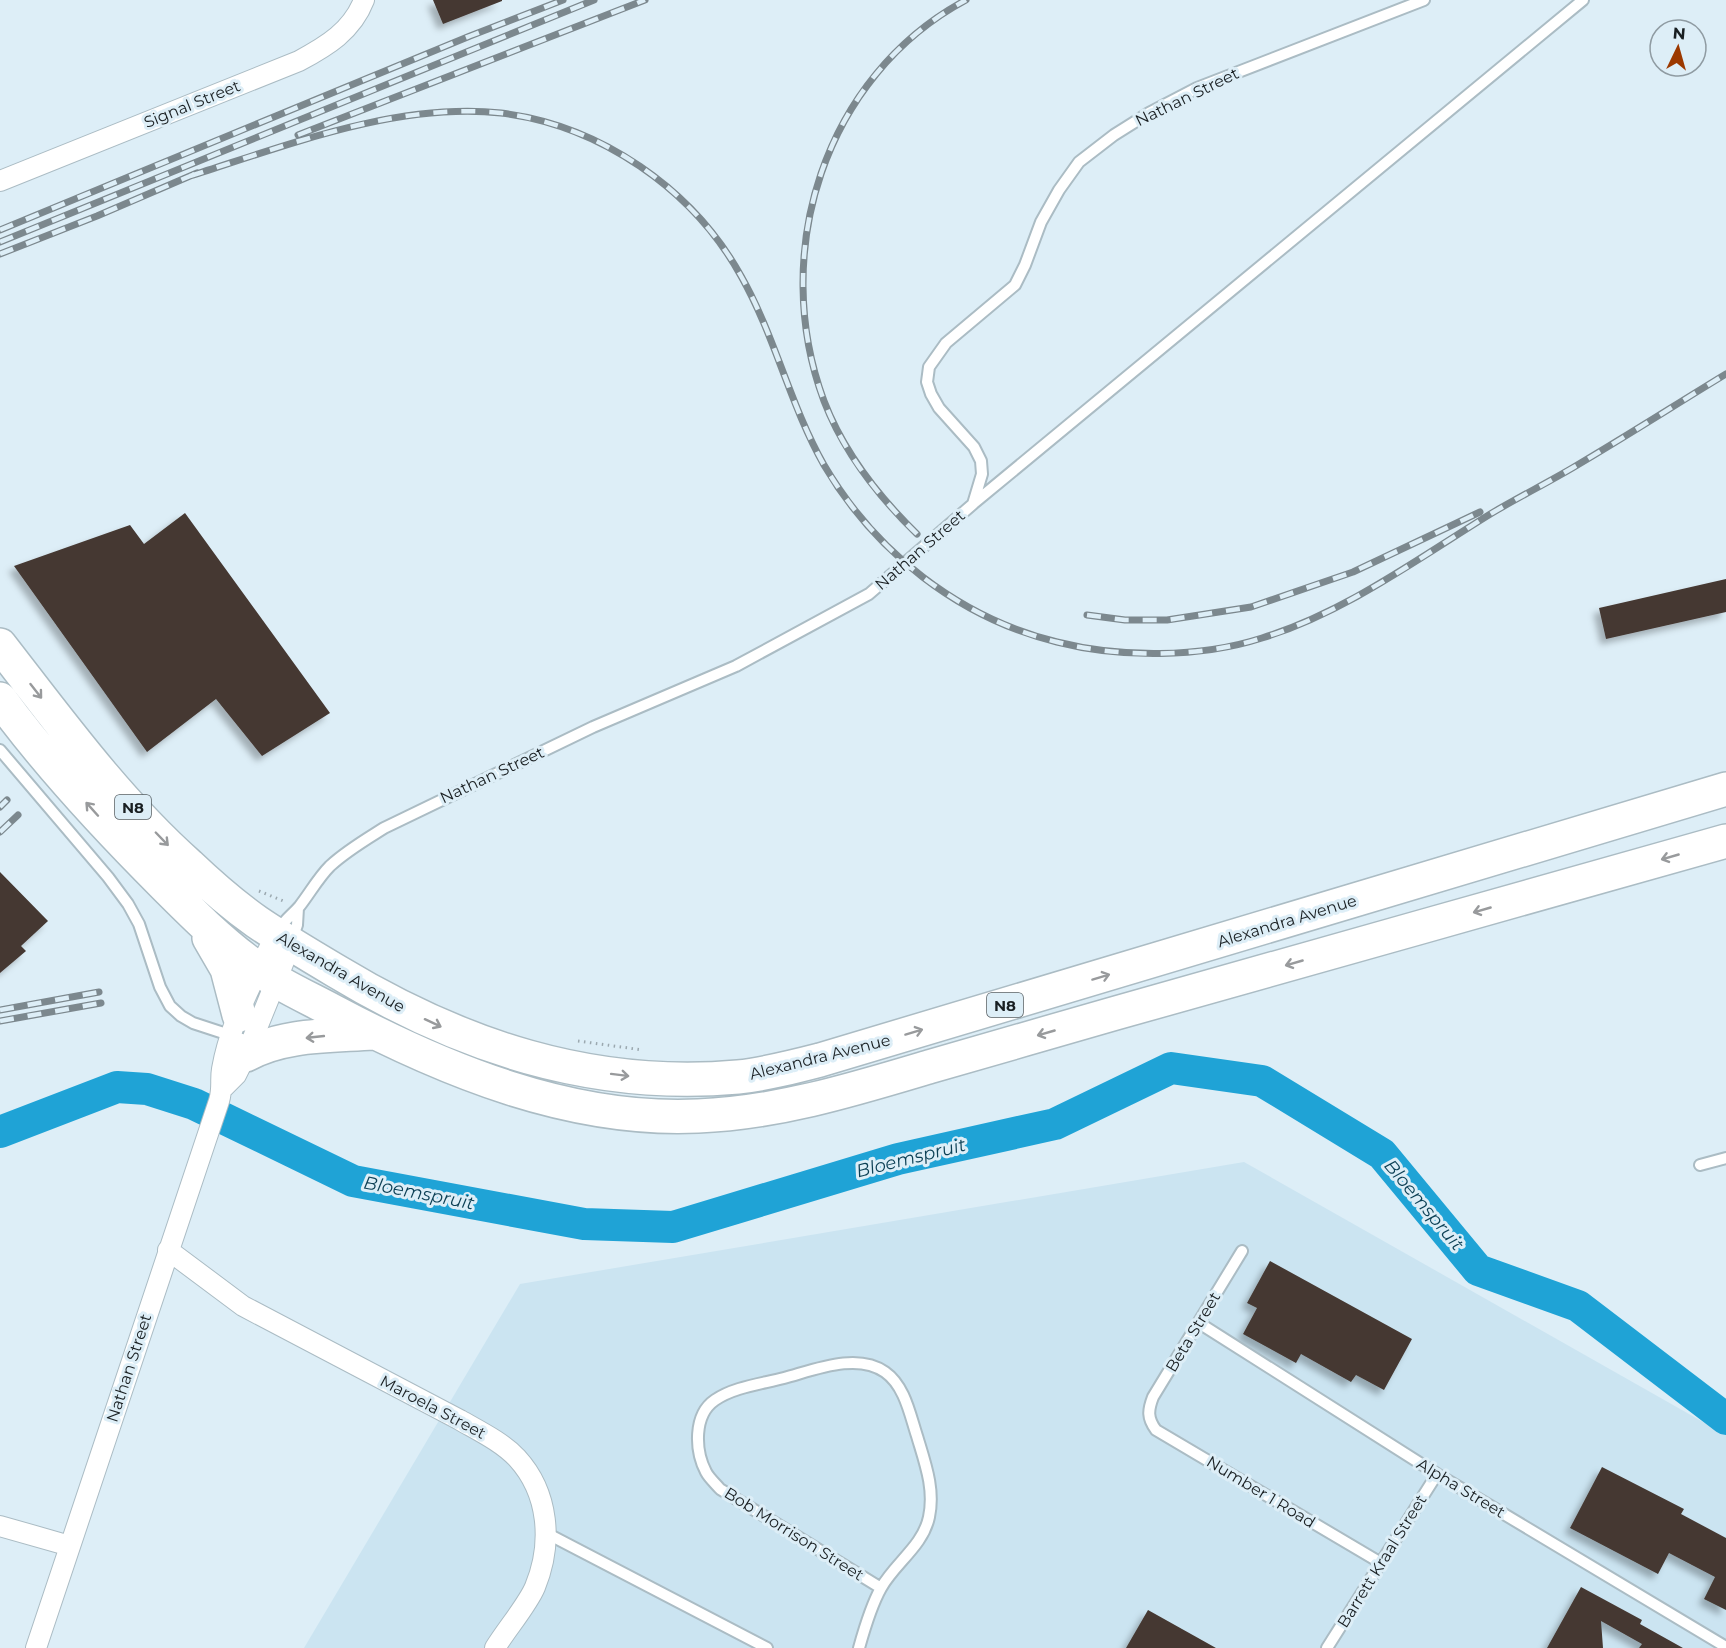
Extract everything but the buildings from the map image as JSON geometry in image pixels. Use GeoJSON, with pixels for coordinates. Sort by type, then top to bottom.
{"type":"FeatureCollection","features":[{"type":"Feature","properties":{"kind":"highway","name":"Alexandra Avenue"},"geometry":{"type":"LineString","coordinates":[[0,645],[81,749],[162,839],[221,893],[283,939],[358,984],[434,1024],[507,1051],[574,1068],[627,1076],[666,1079],[740,1077],[777,1071],[820,1060],[1726,789]]}},
{"type":"Feature","properties":{"kind":"highway","name":"N8"},"geometry":{"type":"LineString","coordinates":[[0,699],[36,748],[137,859],[221,940],[267,976],[373,1033],[426,1057],[496,1084],[612,1112],[654,1116],[698,1116],[742,1112],[845,1092],[1016,1041],[1726,841]]}},
{"type":"Feature","properties":{"kind":"highway"},"geometry":{"type":"LineString","coordinates":[[191,912],[227,969],[242,1037],[261,1046],[281,1041],[373,1033]]}},
{"type":"Feature","properties":{"kind":"street","name":"Signal Street"},"geometry":{"type":"LineString","coordinates":[[0,181],[299,61],[328,45],[346,28],[364,0]]}},
{"type":"Feature","properties":{"kind":"street","name":"Nathan Street"},"geometry":{"type":"LineString","coordinates":[[36,1648],[221,1094],[236,1075],[242,1037],[283,939]]}},
{"type":"Feature","properties":{"kind":"street","name":"Nathan Street"},"geometry":{"type":"LineString","coordinates":[[242,1037],[267,976]]}},
{"type":"Feature","properties":{"kind":"street","name":"Maroela Street"},"geometry":{"type":"LineString","coordinates":[[168,1250],[243,1306],[460,1420],[516,1457],[532,1478],[544,1508],[546,1533],[543,1561],[534,1588],[495,1648]]}},
{"type":"Feature","properties":{"kind":"street"},"geometry":{"type":"LineString","coordinates":[[0,1526],[70,1546]]}},
{"type":"Feature","properties":{"kind":"lane","name":"Nathan Street"},"geometry":{"type":"LineString","coordinates":[[283,939],[284,920],[298,908],[330,866],[354,846],[384,828],[593,727],[728,670],[869,594],[974,504],[982,474],[981,461],[974,447],[939,408],[931,394],[927,382],[929,367],[946,343],[1015,285],[1041,222],[1059,190],[1079,162],[1114,135],[1149,113],[1197,88],[1424,0]]}},
{"type":"Feature","properties":{"kind":"lane"},"geometry":{"type":"LineString","coordinates":[[974,504],[1583,0]]}},
{"type":"Feature","properties":{"kind":"lane"},"geometry":{"type":"LineString","coordinates":[[0,750],[108,876],[128,904],[139,924],[160,987],[171,1006],[193,1023],[242,1037]]}},
{"type":"Feature","properties":{"kind":"lane","name":"Nathan Street"},"geometry":{"type":"LineString","coordinates":[[283,939],[297,925],[298,908]]}},
{"type":"Feature","properties":{"kind":"lane"},"geometry":{"type":"LineString","coordinates":[[1700,1165],[1726,1158]]}},
{"type":"Feature","properties":{"kind":"lane","name":"Beta Street"},"geometry":{"type":"LineString","coordinates":[[1149,1415],[1153,1397],[1242,1251]]}},
{"type":"Feature","properties":{"kind":"lane","name":"Alpha Street"},"geometry":{"type":"LineString","coordinates":[[1199,1323],[1437,1474],[1726,1647]]}},
{"type":"Feature","properties":{"kind":"lane","name":"Bob Morrison Street"},"geometry":{"type":"LineString","coordinates":[[859,1648],[882,1588],[921,1538],[929,1518],[928,1473],[898,1384],[885,1372],[867,1364],[839,1364],[734,1391],[713,1401],[702,1416],[697,1436],[699,1453],[706,1472],[720,1489],[882,1588]]}},
{"type":"Feature","properties":{"kind":"lane","name":"Number 1 Road"},"geometry":{"type":"LineString","coordinates":[[1149,1415],[1156,1430],[1381,1563]]}},
{"type":"Feature","properties":{"kind":"lane","name":"Barrett Kraal Street"},"geometry":{"type":"LineString","coordinates":[[1327,1648],[1437,1474]]}},
{"type":"Feature","properties":{"kind":"lane"},"geometry":{"type":"LineString","coordinates":[[546,1533],[767,1648]]}},
{"type":"Feature","properties":{"kind":"path"},"geometry":{"type":"LineString","coordinates":[[252,888],[298,908]]}},
{"type":"Feature","properties":{"kind":"path"},"geometry":{"type":"LineString","coordinates":[[569,1040],[650,1051]]}},
{"type":"Feature","properties":{"kind":"shaded area"},"geometry":{"type":"Polygon","coordinates":[[[1244,1162],[1726,1435],[1726,1648],[304,1648],[520,1284],[1244,1162]]]}},
{"type":"Feature","properties":{"kind":"waterway","name":"Bloemspruit"},"geometry":{"type":"LineString","coordinates":[[0,1132],[117,1087],[147,1089],[194,1104],[353,1181],[584,1224],[673,1227],[898,1159],[1055,1124],[1171,1068],[1262,1081],[1382,1154],[1478,1270],[1578,1306],[1726,1419]]}},
{"type":"Feature","properties":{"kind":"railway"},"geometry":{"type":"LineString","coordinates":[[0,230],[470,36],[563,0]]}},
{"type":"Feature","properties":{"kind":"railway"},"geometry":{"type":"LineString","coordinates":[[0,242],[594,0]]}},
{"type":"Feature","properties":{"kind":"railway"},"geometry":{"type":"LineString","coordinates":[[298,135],[645,0]]}},
{"type":"Feature","properties":{"kind":"railway"},"geometry":{"type":"LineString","coordinates":[[917,534],[863,473],[841,438],[824,401],[808,344],[803,287],[807,229],[821,174],[844,121],[876,74],[917,33],[966,0]]}},
{"type":"Feature","properties":{"kind":"railway"},"geometry":{"type":"LineString","coordinates":[[190,176],[343,129],[422,114],[462,111],[501,113],[538,120],[574,131],[608,147],[640,166],[670,189],[721,245],[741,276],[764,322],[801,419],[824,465],[868,526],[894,553],[923,577],[986,616],[1021,631],[1057,642],[1107,651],[1160,654],[1238,645],[1293,627],[1323,614],[1380,583],[1492,513],[1574,467],[1726,374]]}},
{"type":"Feature","properties":{"kind":"railway"},"geometry":{"type":"LineString","coordinates":[[0,254],[197,173]]}},
{"type":"Feature","properties":{"kind":"railway"},"geometry":{"type":"LineString","coordinates":[[1087,615],[1125,620],[1167,620],[1251,607],[1353,572],[1480,512]]}},
{"type":"Feature","properties":{"kind":"railway"},"geometry":{"type":"LineString","coordinates":[[0,807],[7,800]]}},
{"type":"Feature","properties":{"kind":"railway"},"geometry":{"type":"LineString","coordinates":[[0,832],[18,815]]}},
{"type":"Feature","properties":{"kind":"railway"},"geometry":{"type":"LineString","coordinates":[[0,1010],[99,992]]}},
{"type":"Feature","properties":{"kind":"railway"},"geometry":{"type":"LineString","coordinates":[[0,1021],[101,1003]]}}]}
